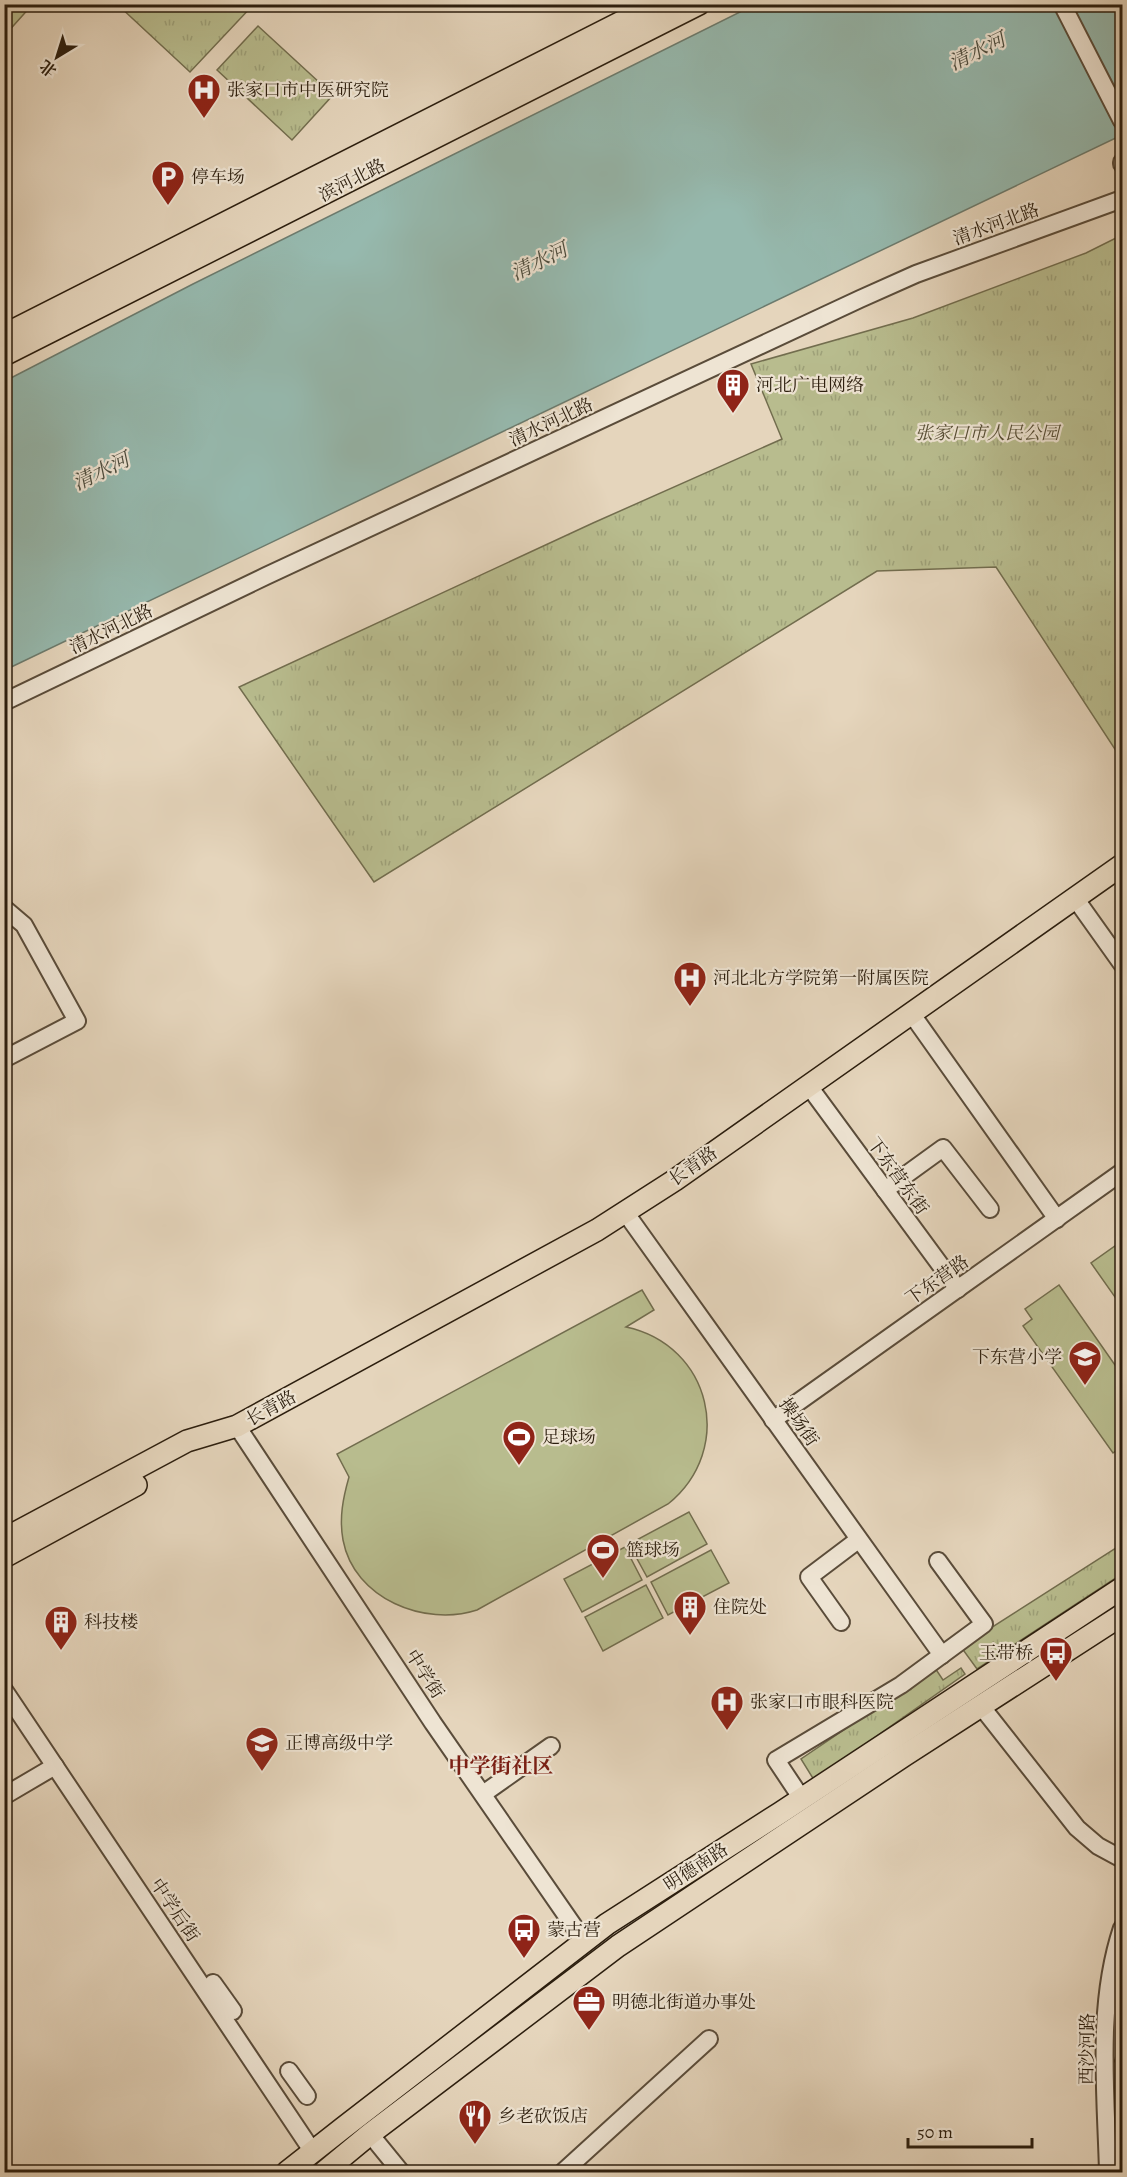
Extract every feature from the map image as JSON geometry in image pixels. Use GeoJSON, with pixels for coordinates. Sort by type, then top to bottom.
{"type":"FeatureCollection","features":[{"type":"Feature","properties":{"kind":"main road","name":"滨河北路"},"geometry":{"type":"LineString","coordinates":[[4,335],[657,4]]}},
{"type":"Feature","properties":{"kind":"main road","name":"滨河北路"},"geometry":{"type":"LineString","coordinates":[[4,355],[699,4]]}},
{"type":"Feature","properties":{"kind":"main road","name":"长青路"},"geometry":{"type":"LineString","coordinates":[[4,1557],[196,1452],[237,1426],[597,1230],[675,1180],[1122,865]]}},
{"type":"Feature","properties":{"kind":"main road","name":"长青路"},"geometry":{"type":"LineString","coordinates":[[4,1539],[188,1441],[237,1426]]}},
{"type":"Feature","properties":{"kind":"main road","name":"明德南路"},"geometry":{"type":"LineString","coordinates":[[287,2172],[584,1941],[1122,1588]]}},
{"type":"Feature","properties":{"kind":"main road","name":"明德南路"},"geometry":{"type":"LineString","coordinates":[[324,2172],[618,1946],[1122,1614]]}},
{"type":"Feature","properties":{"kind":"main road"},"geometry":{"type":"LineString","coordinates":[[670,1884],[683,1903]]}},
{"type":"Feature","properties":{"kind":"main road"},"geometry":{"type":"LineString","coordinates":[[343,2128],[364,2140]]}},
{"type":"Feature","properties":{"kind":"street"},"geometry":{"type":"LineString","coordinates":[[1062,4],[1122,121]]}},
{"type":"Feature","properties":{"kind":"street","name":"清水河北路"},"geometry":{"type":"LineString","coordinates":[[4,702],[277,571],[916,273],[1122,199]]}},
{"type":"Feature","properties":{"kind":"street"},"geometry":{"type":"LineString","coordinates":[[1075,898],[1122,964]]}},
{"type":"Feature","properties":{"kind":"street"},"geometry":{"type":"LineString","coordinates":[[4,908],[24,925],[77,1021],[4,1059]]}},
{"type":"Feature","properties":{"kind":"street"},"geometry":{"type":"LineString","coordinates":[[911,1013],[1057,1219]]}},
{"type":"Feature","properties":{"kind":"street","name":"下东营东街"},"geometry":{"type":"LineString","coordinates":[[807,1086],[958,1289]]}},
{"type":"Feature","properties":{"kind":"street"},"geometry":{"type":"LineString","coordinates":[[885,1190],[943,1148],[990,1209]]}},
{"type":"Feature","properties":{"kind":"street","name":"下东营路"},"geometry":{"type":"LineString","coordinates":[[773,1420],[1122,1172]]}},
{"type":"Feature","properties":{"kind":"street","name":"操场街"},"geometry":{"type":"LineString","coordinates":[[625,1212],[942,1655]]}},
{"type":"Feature","properties":{"kind":"street","name":"中学街"},"geometry":{"type":"LineString","coordinates":[[237,1426],[584,1941]]}},
{"type":"Feature","properties":{"kind":"street"},"geometry":{"type":"LineString","coordinates":[[842,1622],[809,1577],[858,1540]]}},
{"type":"Feature","properties":{"kind":"street"},"geometry":{"type":"LineString","coordinates":[[802,1799],[776,1760],[901,1685],[984,1624],[938,1561]]}},
{"type":"Feature","properties":{"kind":"street","name":"中学后街"},"geometry":{"type":"LineString","coordinates":[[4,1690],[200,1973],[276,2097],[313,2152]]}},
{"type":"Feature","properties":{"kind":"street"},"geometry":{"type":"LineString","coordinates":[[981,1706],[1077,1828],[1098,1846],[1122,1859]]}},
{"type":"Feature","properties":{"kind":"street"},"geometry":{"type":"LineString","coordinates":[[483,1794],[551,1746]]}},
{"type":"Feature","properties":{"kind":"street"},"geometry":{"type":"LineString","coordinates":[[4,1796],[55,1766]]}},
{"type":"Feature","properties":{"kind":"street"},"geometry":{"type":"LineString","coordinates":[[176,1928],[200,1973],[233,2011]]}},
{"type":"Feature","properties":{"kind":"street","name":"西沙河路"},"geometry":{"type":"LineString","coordinates":[[1108,2172],[1105,2028],[1110,1980],[1122,1928]]}},
{"type":"Feature","properties":{"kind":"street","name":"西沙河路"},"geometry":{"type":"LineString","coordinates":[[1122,1998],[1122,2056]]}},
{"type":"Feature","properties":{"kind":"street"},"geometry":{"type":"LineString","coordinates":[[563,2172],[709,2039]]}},
{"type":"Feature","properties":{"kind":"street"},"geometry":{"type":"LineString","coordinates":[[276,2097],[298,2083]]}},
{"type":"Feature","properties":{"kind":"street"},"geometry":{"type":"LineString","coordinates":[[364,2140],[401,2172]]}},
{"type":"Feature","properties":{"kind":"green space"},"geometry":{"type":"Polygon","coordinates":[[[253,4],[190,72],[118,5],[253,4]]]}},
{"type":"Feature","properties":{"kind":"green space"},"geometry":{"type":"Polygon","coordinates":[[[4,5],[32,5],[5,35],[4,5]]]}},
{"type":"Feature","properties":{"kind":"green space"},"geometry":{"type":"Polygon","coordinates":[[[258,26],[333,95],[292,140],[217,70],[258,26]]]}},
{"type":"Feature","properties":{"kind":"green space","name":"张家口市人民公园"},"geometry":{"type":"Polygon","coordinates":[[[1122,235],[1122,760],[996,567],[877,571],[374,882],[239,687],[593,523],[782,439],[751,364],[913,318],[1086,253],[1122,235]]]}},
{"type":"Feature","properties":{"kind":"green space"},"geometry":{"type":"Polygon","coordinates":[[[1122,1241],[1122,1307],[1091,1263],[1122,1241]]]}},
{"type":"Feature","properties":{"kind":"green space"},"geometry":{"type":"Polygon","coordinates":[[[1059,1285],[1122,1375],[1122,1446],[1113,1453],[1023,1326],[1032,1319],[1025,1309],[1059,1285]]]}},
{"type":"Feature","properties":{"kind":"green space"},"geometry":{"type":"Polygon","coordinates":[[[642,1290],[654,1310],[626,1327],[655,1338],[678,1355],[695,1376],[704,1402],[707,1429],[702,1456],[689,1481],[668,1504],[477,1610],[436,1615],[395,1604],[377,1593],[361,1578],[350,1561],[343,1540],[342,1508],[349,1477],[337,1454],[642,1290]]]}},
{"type":"Feature","properties":{"kind":"green space","name":"篮球场"},"geometry":{"type":"Polygon","coordinates":[[[689,1512],[707,1544],[647,1577],[629,1544],[689,1512]]]}},
{"type":"Feature","properties":{"kind":"green space"},"geometry":{"type":"Polygon","coordinates":[[[1122,1544],[1122,1574],[977,1669],[961,1647],[1122,1544]]]}},
{"type":"Feature","properties":{"kind":"green space","name":"篮球场"},"geometry":{"type":"Polygon","coordinates":[[[625,1547],[642,1580],[582,1612],[564,1579],[625,1547]]]}},
{"type":"Feature","properties":{"kind":"green space","name":"篮球场"},"geometry":{"type":"Polygon","coordinates":[[[711,1550],[729,1583],[668,1615],[651,1582],[711,1550]]]}},
{"type":"Feature","properties":{"kind":"green space","name":"篮球场"},"geometry":{"type":"Polygon","coordinates":[[[646,1585],[663,1618],[603,1651],[585,1617],[646,1585]]]}},
{"type":"Feature","properties":{"kind":"green space"},"geometry":{"type":"Polygon","coordinates":[[[935,1668],[943,1680],[961,1668],[965,1674],[814,1780],[801,1759],[935,1668]]]}},
{"type":"Feature","properties":{"kind":"water","name":"清水河"},"geometry":{"type":"Polygon","coordinates":[[[754,5],[1122,5],[1122,135],[5,670],[5,381],[193,284],[754,5]]]}},
{"type":"Feature","properties":{"kind":"place","name":"张家口市中医研究院"},"geometry":{"type":"Point","coordinates":[204,119]}},
{"type":"Feature","properties":{"kind":"place","name":"停车场"},"geometry":{"type":"Point","coordinates":[168,206]}},
{"type":"Feature","properties":{"kind":"place","name":"河北广电网络"},"geometry":{"type":"Point","coordinates":[733,414]}},
{"type":"Feature","properties":{"kind":"place","name":"河北北方学院第一附属医院"},"geometry":{"type":"Point","coordinates":[690,1007]}},
{"type":"Feature","properties":{"kind":"place","name":"下东营小学"},"geometry":{"type":"Point","coordinates":[1085,1386]}},
{"type":"Feature","properties":{"kind":"place","name":"足球场"},"geometry":{"type":"Point","coordinates":[519,1466]}},
{"type":"Feature","properties":{"kind":"place","name":"篮球场"},"geometry":{"type":"Point","coordinates":[603,1579]}},
{"type":"Feature","properties":{"kind":"place","name":"住院处"},"geometry":{"type":"Point","coordinates":[690,1636]}},
{"type":"Feature","properties":{"kind":"place","name":"科技楼"},"geometry":{"type":"Point","coordinates":[61,1651]}},
{"type":"Feature","properties":{"kind":"place","name":"玉带桥"},"geometry":{"type":"Point","coordinates":[1056,1682]}},
{"type":"Feature","properties":{"kind":"place","name":"张家口市眼科医院"},"geometry":{"type":"Point","coordinates":[727,1731]}},
{"type":"Feature","properties":{"kind":"place","name":"正博高级中学"},"geometry":{"type":"Point","coordinates":[262,1772]}},
{"type":"Feature","properties":{"kind":"place","name":"蒙古营"},"geometry":{"type":"Point","coordinates":[524,1959]}},
{"type":"Feature","properties":{"kind":"place","name":"明德北街道办事处"},"geometry":{"type":"Point","coordinates":[589,2031]}},
{"type":"Feature","properties":{"kind":"place","name":"乡老砍饭店"},"geometry":{"type":"Point","coordinates":[475,2145]}},
{"type":"Feature","properties":{"kind":"district","name":"中学街社区"},"geometry":{"type":"Point","coordinates":[501,1766]}}]}
